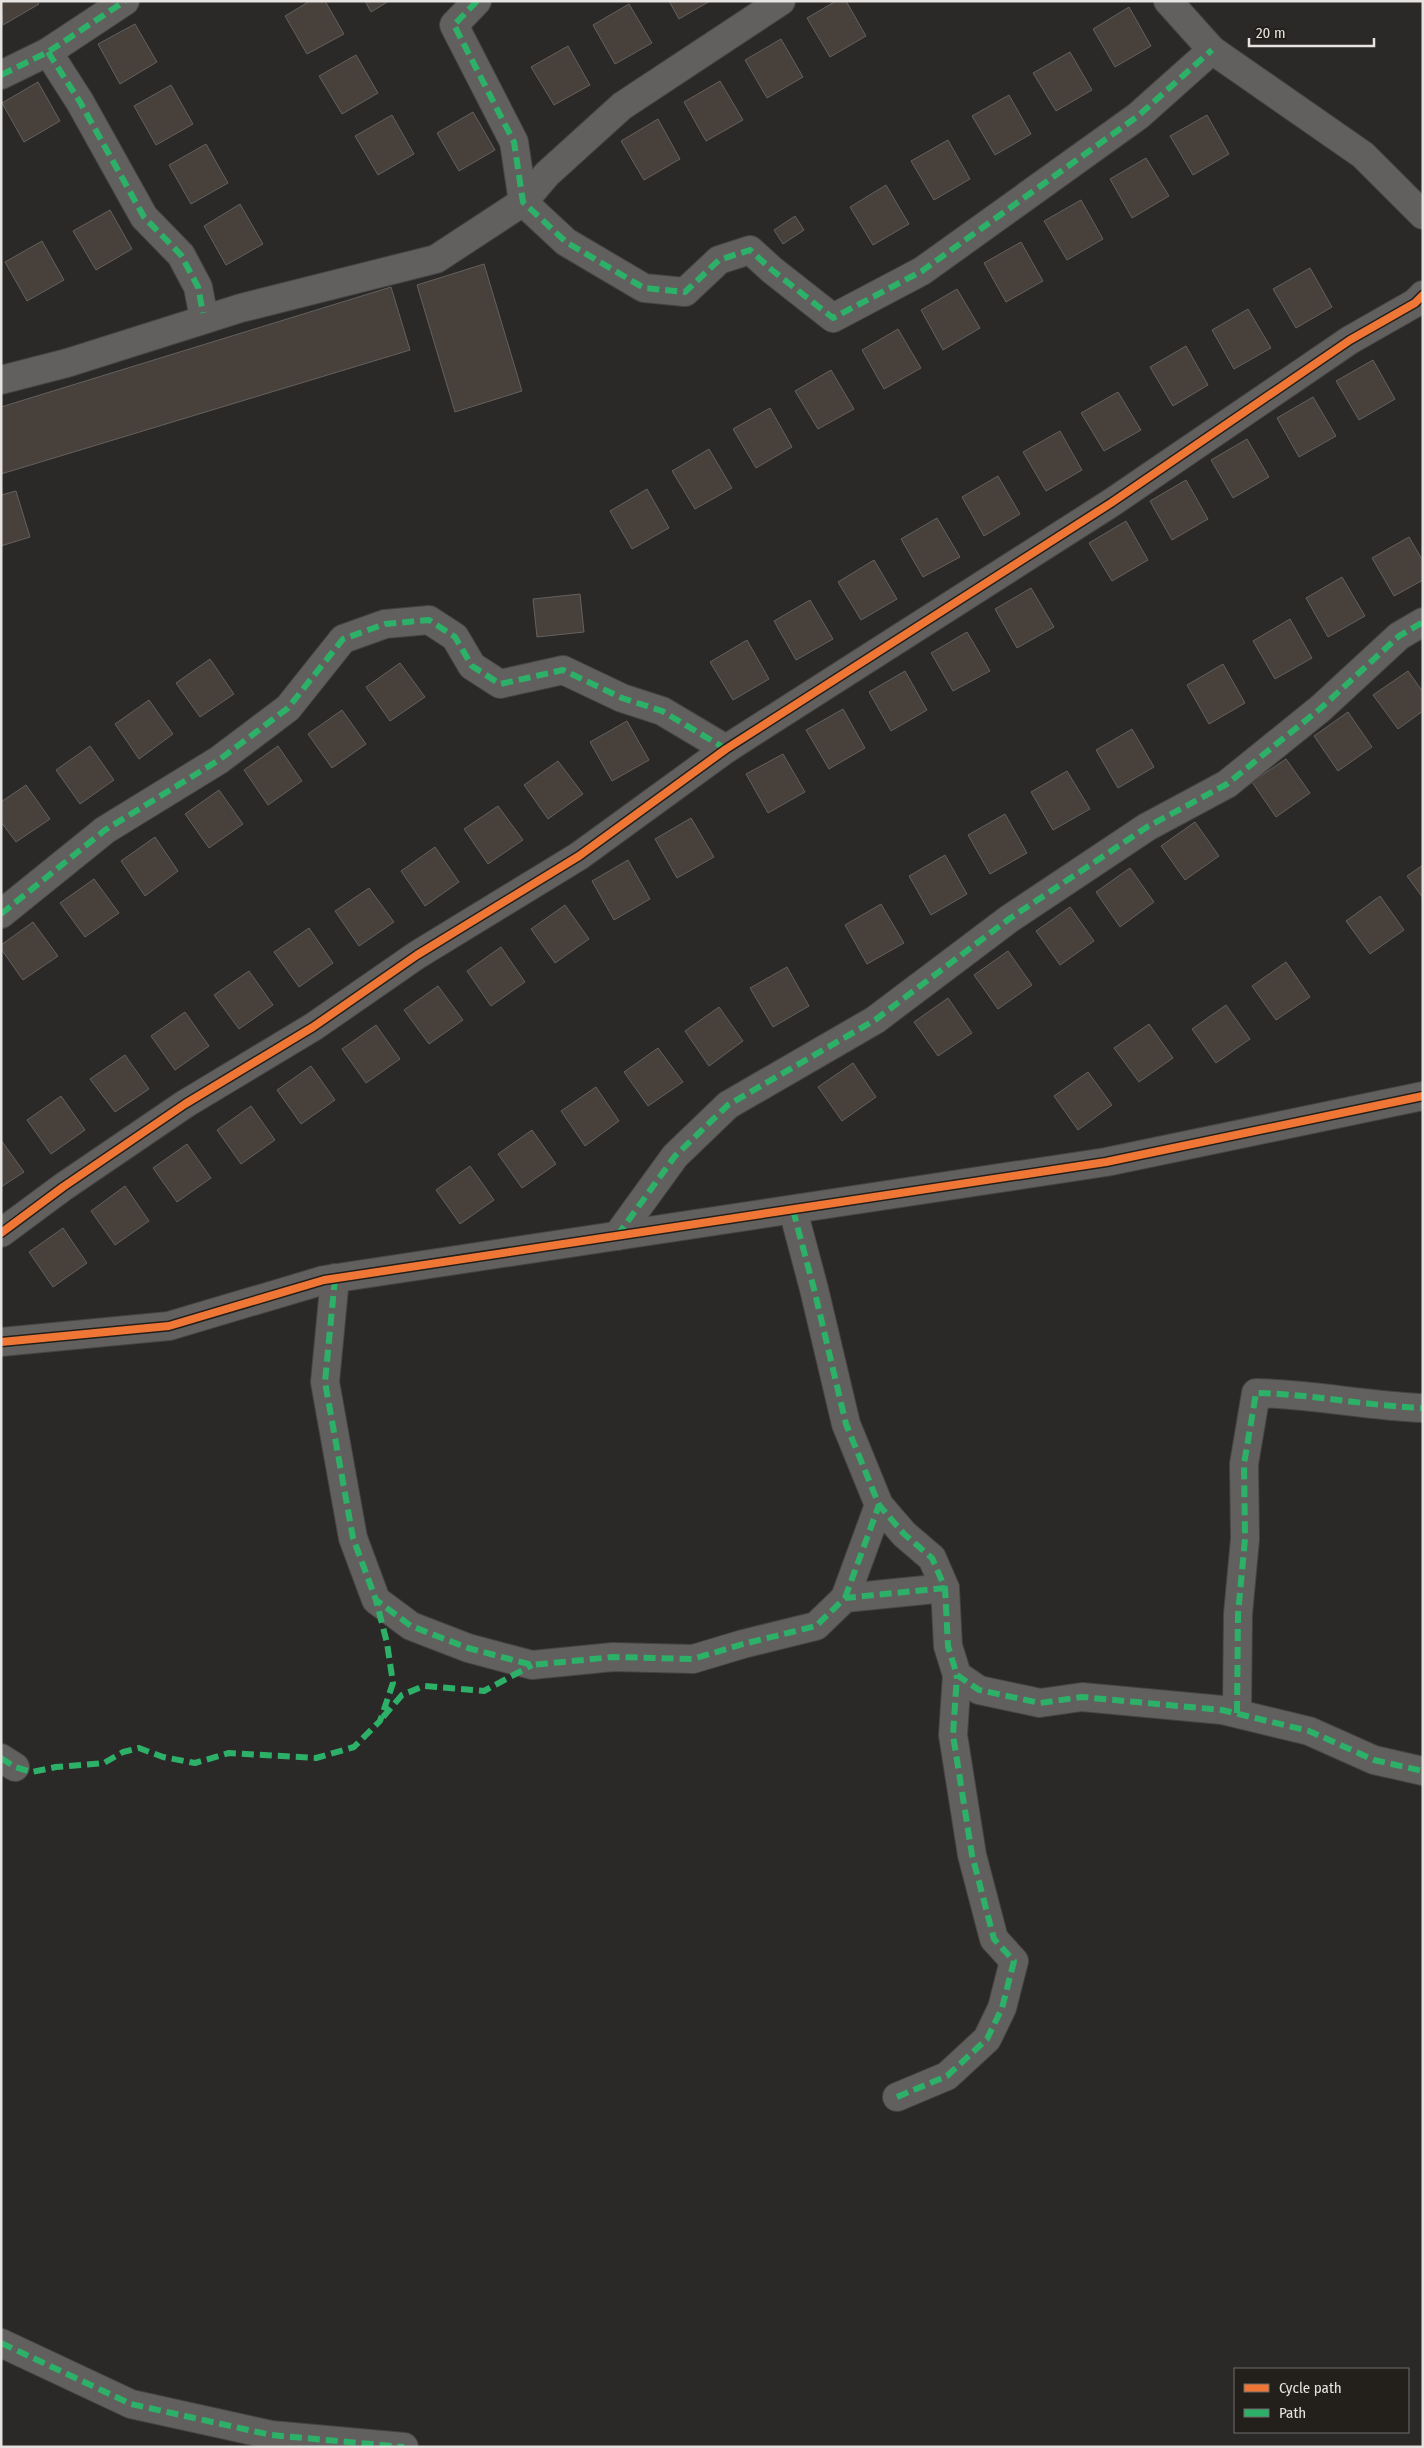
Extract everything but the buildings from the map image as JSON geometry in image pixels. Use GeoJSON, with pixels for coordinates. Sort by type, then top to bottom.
{"type":"FeatureCollection","features":[{"type":"Feature","properties":{"kind":"street"},"geometry":{"type":"LineString","coordinates":[[1,75],[48,52],[125,1]]}},
{"type":"Feature","properties":{"kind":"street"},"geometry":{"type":"LineString","coordinates":[[477,1],[454,25],[514,142],[522,202],[566,242],[644,288],[685,292],[720,260],[750,250],[772,270],[833,318],[922,271],[1138,116],[1212,50]]}},
{"type":"Feature","properties":{"kind":"street"},"geometry":{"type":"LineString","coordinates":[[1,380],[67,363],[241,308],[436,259],[522,202],[547,174],[622,106],[781,1]]}},
{"type":"Feature","properties":{"kind":"street"},"geometry":{"type":"LineString","coordinates":[[1168,1],[1212,50],[1363,155],[1423,215]]}},
{"type":"Feature","properties":{"kind":"street"},"geometry":{"type":"LineString","coordinates":[[48,52],[80,102],[144,217],[181,255],[198,287],[204,313]]}},
{"type":"Feature","properties":{"kind":"street"},"geometry":{"type":"LineString","coordinates":[[1,1233],[63,1187],[185,1104],[313,1027],[417,955],[579,856],[726,749],[1110,503],[1343,345],[1415,303],[1423,295]]}},
{"type":"Feature","properties":{"kind":"street"},"geometry":{"type":"LineString","coordinates":[[1,914],[105,830],[220,760],[288,708],[344,639],[385,624],[429,620],[455,637],[472,666],[500,684],[563,670],[622,698],[662,712],[726,749]]}},
{"type":"Feature","properties":{"kind":"street"},"geometry":{"type":"LineString","coordinates":[[618,1236],[676,1156],[728,1105],[875,1020],[1009,919],[1147,827],[1227,784],[1320,708],[1399,636],[1423,622]]}},
{"type":"Feature","properties":{"kind":"street"},"geometry":{"type":"LineString","coordinates":[[1,1342],[169,1326],[335,1278],[1106,1162],[1423,1096]]}},
{"type":"Feature","properties":{"kind":"street"},"geometry":{"type":"LineString","coordinates":[[793,1210],[846,1424],[879,1505],[904,1534],[932,1558],[945,1588],[948,1646],[957,1675],[953,1735],[972,1856],[994,1939],[1014,1961],[1002,2008],[987,2039],[947,2076],[897,2097]]}},
{"type":"Feature","properties":{"kind":"street"},"geometry":{"type":"LineString","coordinates":[[335,1278],[325,1382],[352,1538],[376,1600],[411,1626],[468,1648],[532,1665],[613,1657],[693,1659],[743,1644],[816,1626],[845,1598],[879,1505]]}},
{"type":"Feature","properties":{"kind":"street"},"geometry":{"type":"LineString","coordinates":[[1237,1713],[1238,1614],[1245,1539],[1244,1464],[1256,1393],[1293,1394],[1378,1406],[1423,1408]]}},
{"type":"Feature","properties":{"kind":"street"},"geometry":{"type":"LineString","coordinates":[[845,1598],[945,1588]]}},
{"type":"Feature","properties":{"kind":"street"},"geometry":{"type":"LineString","coordinates":[[957,1675],[979,1690],[1040,1703],[1082,1697],[1237,1713],[1309,1731],[1374,1760],[1423,1771]]}},
{"type":"Feature","properties":{"kind":"street"},"geometry":{"type":"LineString","coordinates":[[1,2343],[131,2404],[271,2435],[404,2447]]}},
{"type":"Feature","properties":{"kind":"marked path"},"geometry":{"type":"LineString","coordinates":[[1,75],[48,52],[125,1]]}},
{"type":"Feature","properties":{"kind":"marked path"},"geometry":{"type":"LineString","coordinates":[[477,1],[454,25],[514,142],[523,202],[566,242],[644,288],[685,292],[719,260],[750,250],[772,270],[833,318],[922,271],[1138,116],[1212,50]]}},
{"type":"Feature","properties":{"kind":"marked path"},"geometry":{"type":"LineString","coordinates":[[48,52],[80,102],[144,217],[181,255],[198,287],[203,313]]}},
{"type":"Feature","properties":{"kind":"marked path"},"geometry":{"type":"LineString","coordinates":[[1,914],[105,830],[219,760],[288,708],[343,639],[385,624],[429,620],[455,637],[472,666],[500,684],[563,670],[622,698],[662,711],[726,749]]}},
{"type":"Feature","properties":{"kind":"marked path"},"geometry":{"type":"LineString","coordinates":[[617,1236],[675,1156],[728,1105],[875,1020],[1009,919],[1147,827],[1227,784],[1321,708],[1399,636],[1423,622]]}},
{"type":"Feature","properties":{"kind":"marked path"},"geometry":{"type":"LineString","coordinates":[[793,1210],[846,1424],[879,1505],[904,1534],[932,1558],[945,1588],[948,1646],[957,1675],[979,1690],[1040,1703],[1082,1697],[1222,1710],[1309,1731],[1374,1760],[1423,1771]]}},
{"type":"Feature","properties":{"kind":"marked path"},"geometry":{"type":"LineString","coordinates":[[335,1278],[325,1382],[353,1538],[376,1600],[411,1626],[468,1648],[532,1665],[613,1657],[693,1659],[743,1644],[816,1626],[845,1598],[945,1588]]}},
{"type":"Feature","properties":{"kind":"marked path"},"geometry":{"type":"LineString","coordinates":[[1237,1713],[1238,1614],[1245,1539],[1244,1464],[1256,1393],[1298,1395],[1423,1408]]}},
{"type":"Feature","properties":{"kind":"marked path"},"geometry":{"type":"LineString","coordinates":[[845,1598],[879,1505]]}},
{"type":"Feature","properties":{"kind":"marked path"},"geometry":{"type":"LineString","coordinates":[[1,1758],[15,1767],[32,1772],[56,1767],[104,1763],[123,1752],[139,1748],[163,1757],[195,1763],[229,1753],[316,1758],[354,1747],[380,1721],[393,1683],[387,1643],[376,1600]]}},
{"type":"Feature","properties":{"kind":"marked path"},"geometry":{"type":"LineString","coordinates":[[383,1717],[402,1695],[424,1686],[484,1691],[532,1665]]}},
{"type":"Feature","properties":{"kind":"marked path"},"geometry":{"type":"LineString","coordinates":[[897,2097],[947,2076],[987,2039],[1002,2008],[1014,1961],[994,1939],[972,1855],[953,1735],[957,1675]]}},
{"type":"Feature","properties":{"kind":"marked path"},"geometry":{"type":"LineString","coordinates":[[1,2343],[131,2404],[271,2435],[404,2447]]}},
{"type":"Feature","properties":{"kind":"cycle path"},"geometry":{"type":"LineString","coordinates":[[1,1233],[63,1187],[185,1104],[313,1027],[417,955],[579,856],[726,749],[1111,503],[1350,340],[1415,303],[1423,295]]}},
{"type":"Feature","properties":{"kind":"cycle path"},"geometry":{"type":"LineString","coordinates":[[1,1342],[169,1326],[324,1280],[1106,1162],[1423,1096]]}}]}
